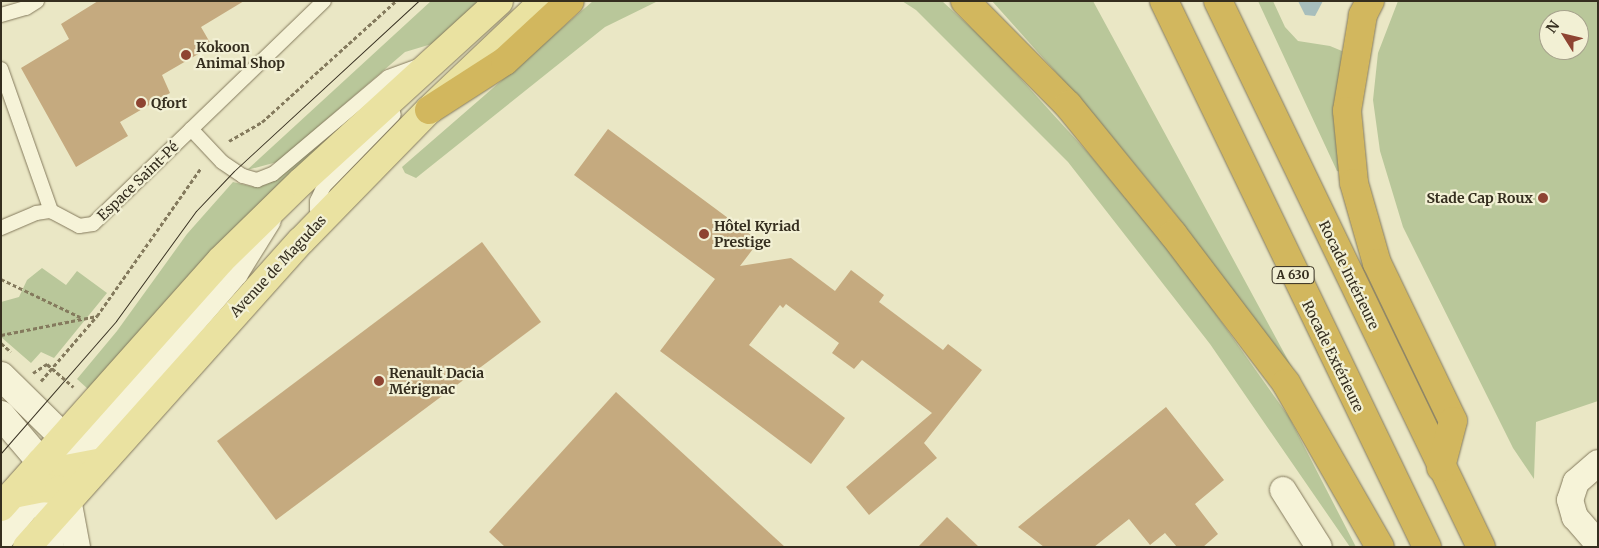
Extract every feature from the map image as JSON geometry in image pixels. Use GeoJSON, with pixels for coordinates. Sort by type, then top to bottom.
{"type":"FeatureCollection","features":[{"type":"Feature","properties":{"kind":"highway"},"geometry":{"type":"LineString","coordinates":[[429,110],[506,60],[570,1]]}},
{"type":"Feature","properties":{"kind":"highway"},"geometry":{"type":"LineString","coordinates":[[965,1],[1068,104],[1174,234],[1286,383],[1380,547]]}},
{"type":"Feature","properties":{"kind":"highway","name":"Rocade Extérieure"},"geometry":{"type":"LineString","coordinates":[[1164,1],[1427,547]]}},
{"type":"Feature","properties":{"kind":"highway","name":"Rocade Intérieure"},"geometry":{"type":"LineString","coordinates":[[1218,1],[1441,468],[1481,547]]}},
{"type":"Feature","properties":{"kind":"highway"},"geometry":{"type":"LineString","coordinates":[[1370,1],[1363,15],[1347,111],[1354,183],[1377,263],[1453,422],[1441,468]]}},
{"type":"Feature","properties":{"kind":"main road"},"geometry":{"type":"LineString","coordinates":[[27,547],[49,535],[64,437],[215,267],[278,204],[499,1]]}},
{"type":"Feature","properties":{"kind":"main road","name":"Avenue de Magudas"},"geometry":{"type":"LineString","coordinates":[[56,480],[101,462],[323,218],[429,110],[544,1]]}},
{"type":"Feature","properties":{"kind":"main road"},"geometry":{"type":"LineString","coordinates":[[1,376],[64,437]]}},
{"type":"Feature","properties":{"kind":"main road"},"geometry":{"type":"LineString","coordinates":[[1,416],[56,480]]}},
{"type":"Feature","properties":{"kind":"main road"},"geometry":{"type":"LineString","coordinates":[[7,501],[56,480]]}},
{"type":"Feature","properties":{"kind":"main road"},"geometry":{"type":"LineString","coordinates":[[1,537],[56,480]]}},
{"type":"Feature","properties":{"kind":"street"},"geometry":{"type":"LineString","coordinates":[[77,547],[56,480],[218,295],[254,246],[278,204]]}},
{"type":"Feature","properties":{"kind":"street"},"geometry":{"type":"LineString","coordinates":[[1598,463],[1576,482],[1570,500],[1576,517],[1598,544]]}},
{"type":"Feature","properties":{"kind":"street"},"geometry":{"type":"LineString","coordinates":[[1284,490],[1319,547]]}},
{"type":"Feature","properties":{"kind":"lane"},"geometry":{"type":"LineString","coordinates":[[1,15],[26,8],[37,1]]}},
{"type":"Feature","properties":{"kind":"lane","name":"Espace Saint-Pé"},"geometry":{"type":"LineString","coordinates":[[51,211],[80,226],[93,224],[324,1]]}},
{"type":"Feature","properties":{"kind":"lane"},"geometry":{"type":"LineString","coordinates":[[192,129],[222,162],[243,176],[257,180],[273,174],[388,77],[404,68],[432,63]]}},
{"type":"Feature","properties":{"kind":"lane"},"geometry":{"type":"LineString","coordinates":[[323,218],[317,209],[317,201],[324,186],[410,96],[432,63]]}},
{"type":"Feature","properties":{"kind":"lane"},"geometry":{"type":"LineString","coordinates":[[1,69],[51,211],[36,213],[1,228]]}},
{"type":"Feature","properties":{"kind":"path"},"geometry":{"type":"LineString","coordinates":[[1,279],[80,317]]}},
{"type":"Feature","properties":{"kind":"path"},"geometry":{"type":"LineString","coordinates":[[1,335],[80,317],[97,316],[25,399]]}},
{"type":"Feature","properties":{"kind":"green space"},"geometry":{"type":"Polygon","coordinates":[[[431,1],[481,1],[435,43],[405,52],[277,162],[247,170],[431,1]]]}},
{"type":"Feature","properties":{"kind":"green space"},"geometry":{"type":"Polygon","coordinates":[[[593,1],[658,1],[605,27],[416,178],[405,173],[402,167],[593,1]]]}},
{"type":"Feature","properties":{"kind":"green space"},"geometry":{"type":"Polygon","coordinates":[[[902,1],[942,1],[990,45],[1090,155],[1181,265],[1289,417],[1356,547],[1350,547],[1210,344],[1068,162],[916,10],[902,1]]]}},
{"type":"Feature","properties":{"kind":"green space"},"geometry":{"type":"Polygon","coordinates":[[[992,1],[1093,1],[1295,373],[1173,211],[1095,116],[992,1]]]}},
{"type":"Feature","properties":{"kind":"green space"},"geometry":{"type":"Polygon","coordinates":[[[1258,1],[1273,1],[1285,27],[1298,41],[1330,46],[1342,51],[1336,111],[1343,172],[1337,171],[1258,1]]]}},
{"type":"Feature","properties":{"kind":"green space"},"geometry":{"type":"Polygon","coordinates":[[[1398,1],[1598,1],[1598,401],[1536,422],[1534,479],[1513,448],[1403,227],[1380,151],[1373,100],[1378,53],[1398,1]]]}},
{"type":"Feature","properties":{"kind":"green space"},"geometry":{"type":"Polygon","coordinates":[[[327,138],[89,390],[77,379],[117,331],[187,234],[233,182],[254,187],[267,184],[327,138]]]}},
{"type":"Feature","properties":{"kind":"green space"},"geometry":{"type":"Polygon","coordinates":[[[42,268],[66,285],[77,271],[107,293],[54,358],[41,352],[31,363],[1,337],[1,302],[19,297],[27,280],[42,268]]]}},
{"type":"Feature","properties":{"kind":"water"},"geometry":{"type":"Polygon","coordinates":[[[1298,1],[1323,1],[1315,16],[1305,15],[1298,1]]]}},
{"type":"Feature","properties":{"kind":"building"},"geometry":{"type":"Polygon","coordinates":[[[98,1],[244,1],[201,27],[212,46],[162,75],[170,93],[120,122],[128,136],[76,167],[21,68],[69,39],[61,24],[98,1]]]}},
{"type":"Feature","properties":{"kind":"building"},"geometry":{"type":"Polygon","coordinates":[[[608,129],[759,241],[740,266],[791,258],[835,291],[851,270],[884,295],[879,302],[943,350],[948,344],[982,370],[924,443],[937,458],[869,515],[846,487],[932,413],[862,360],[854,369],[832,353],[839,343],[786,304],[783,308],[780,305],[749,345],[845,418],[811,464],[660,351],[715,279],[574,175],[608,129]]]}},
{"type":"Feature","properties":{"kind":"building","name":"Renault Dacia Mérignac"},"geometry":{"type":"Polygon","coordinates":[[[482,242],[541,322],[276,520],[217,441],[482,242]]]}},
{"type":"Feature","properties":{"kind":"building"},"geometry":{"type":"Polygon","coordinates":[[[616,392],[785,547],[505,547],[489,532],[616,392]]]}},
{"type":"Feature","properties":{"kind":"building"},"geometry":{"type":"Polygon","coordinates":[[[1166,407],[1224,480],[1195,504],[1218,534],[1203,547],[1177,547],[1165,533],[1150,545],[1129,519],[1094,547],[1044,547],[1018,527],[1166,407]]]}},
{"type":"Feature","properties":{"kind":"building"},"geometry":{"type":"Polygon","coordinates":[[[947,517],[979,547],[918,547],[947,517]]]}},
{"type":"Feature","properties":{"kind":"tram line"},"geometry":{"type":"LineString","coordinates":[[1,453],[116,321],[196,211],[234,171],[418,1]]}},
{"type":"Feature","properties":{"kind":"place","name":"Kokoon Animal Shop"},"geometry":{"type":"Point","coordinates":[186,55]}},
{"type":"Feature","properties":{"kind":"place","name":"Qfort"},"geometry":{"type":"Point","coordinates":[141,103]}},
{"type":"Feature","properties":{"kind":"place","name":"Stade Cap Roux"},"geometry":{"type":"Point","coordinates":[1543,198]}},
{"type":"Feature","properties":{"kind":"place","name":"Hôtel Kyriad Prestige"},"geometry":{"type":"Point","coordinates":[704,234]}},
{"type":"Feature","properties":{"kind":"place","name":"Renault Dacia Mérignac"},"geometry":{"type":"Point","coordinates":[379,381]}}]}
